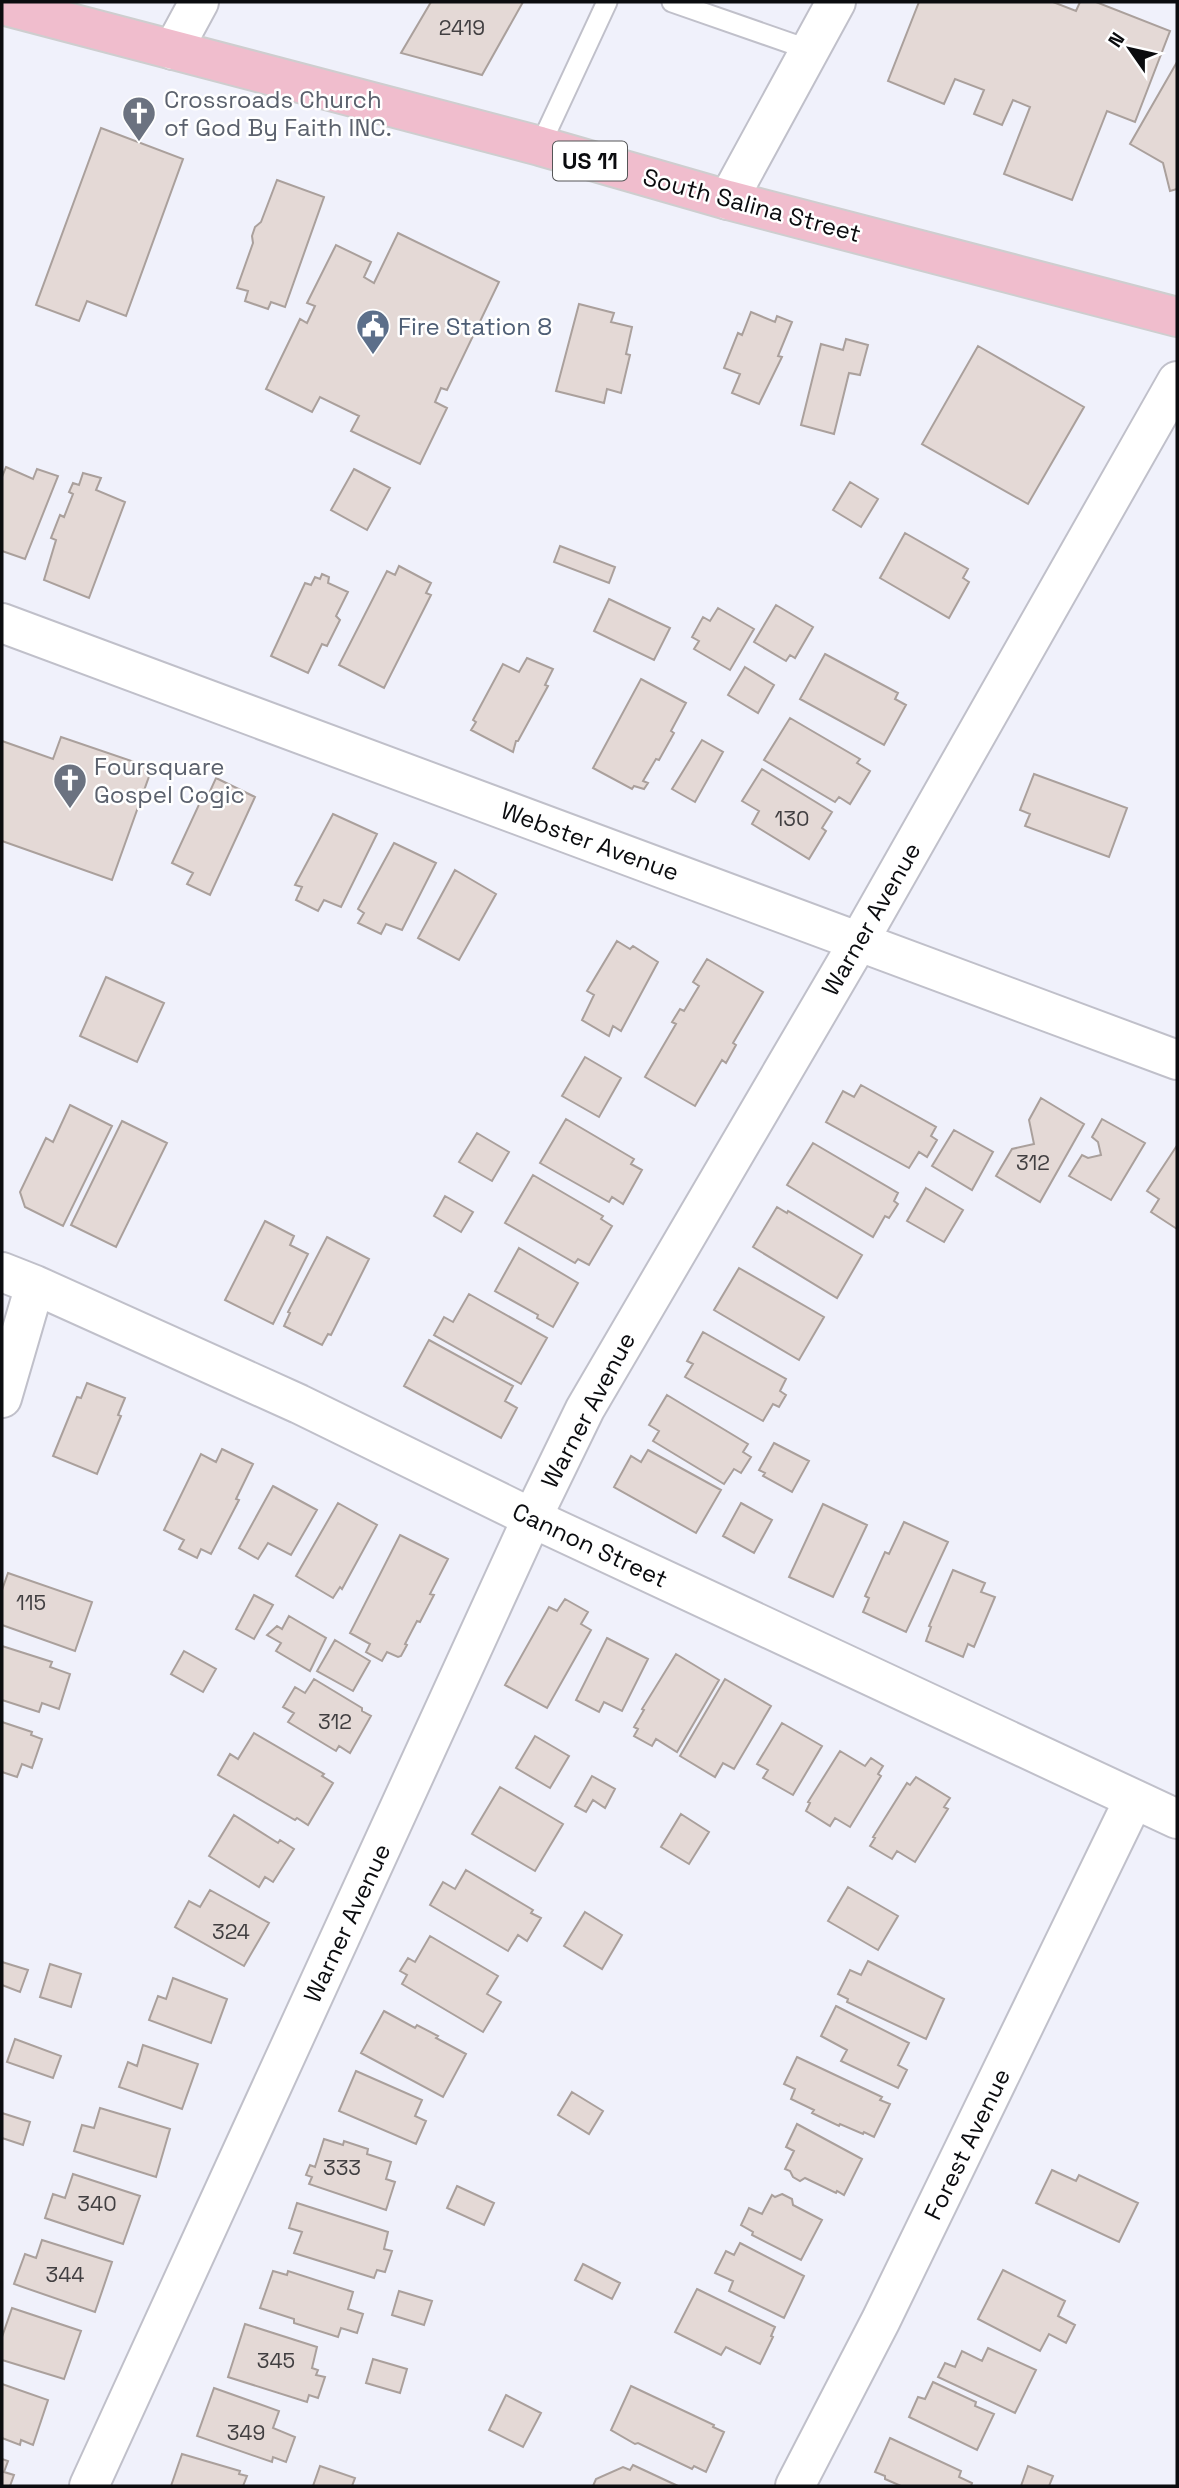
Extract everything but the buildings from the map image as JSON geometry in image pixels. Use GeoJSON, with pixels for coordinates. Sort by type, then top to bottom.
{"type":"FeatureCollection","features":[{"type":"Feature","properties":{"kind":"main road","name":"South Salina Street"},"geometry":{"type":"LineString","coordinates":[[2,5],[540,146],[728,200],[1177,317]]}},
{"type":"Feature","properties":{"kind":"street"},"geometry":{"type":"LineString","coordinates":[[173,50],[199,2]]}},
{"type":"Feature","properties":{"kind":"street"},"geometry":{"type":"LineString","coordinates":[[728,200],[836,2]]}},
{"type":"Feature","properties":{"kind":"street","name":"Warner Avenue"},"geometry":{"type":"LineString","coordinates":[[89,2486],[532,1518],[585,1409],[859,941],[1177,381]]}},
{"type":"Feature","properties":{"kind":"street","name":"Webster Avenue"},"geometry":{"type":"LineString","coordinates":[[2,622],[1177,1060]]}},
{"type":"Feature","properties":{"kind":"street"},"geometry":{"type":"LineString","coordinates":[[2,1398],[19,1278]]}},
{"type":"Feature","properties":{"kind":"street","name":"Cannon Street"},"geometry":{"type":"LineString","coordinates":[[19,1278],[299,1404],[532,1518],[1177,1819]]}},
{"type":"Feature","properties":{"kind":"street","name":"Forest Avenue"},"geometry":{"type":"LineString","coordinates":[[795,2486],[881,2320],[1134,1799]]}},
{"type":"Feature","properties":{"kind":"lane"},"geometry":{"type":"LineString","coordinates":[[540,146],[607,2]]}},
{"type":"Feature","properties":{"kind":"lane"},"geometry":{"type":"LineString","coordinates":[[672,2],[810,50]]}},
{"type":"Feature","properties":{"kind":"place","name":"Crossroads Church of God By Faith INC."},"geometry":{"type":"Point","coordinates":[139,143]}},
{"type":"Feature","properties":{"kind":"place","name":"Fire Station 8"},"geometry":{"type":"Point","coordinates":[373,356]}},
{"type":"Feature","properties":{"kind":"place","name":"Foursquare Gospel Cogic"},"geometry":{"type":"Point","coordinates":[70,810]}}]}
